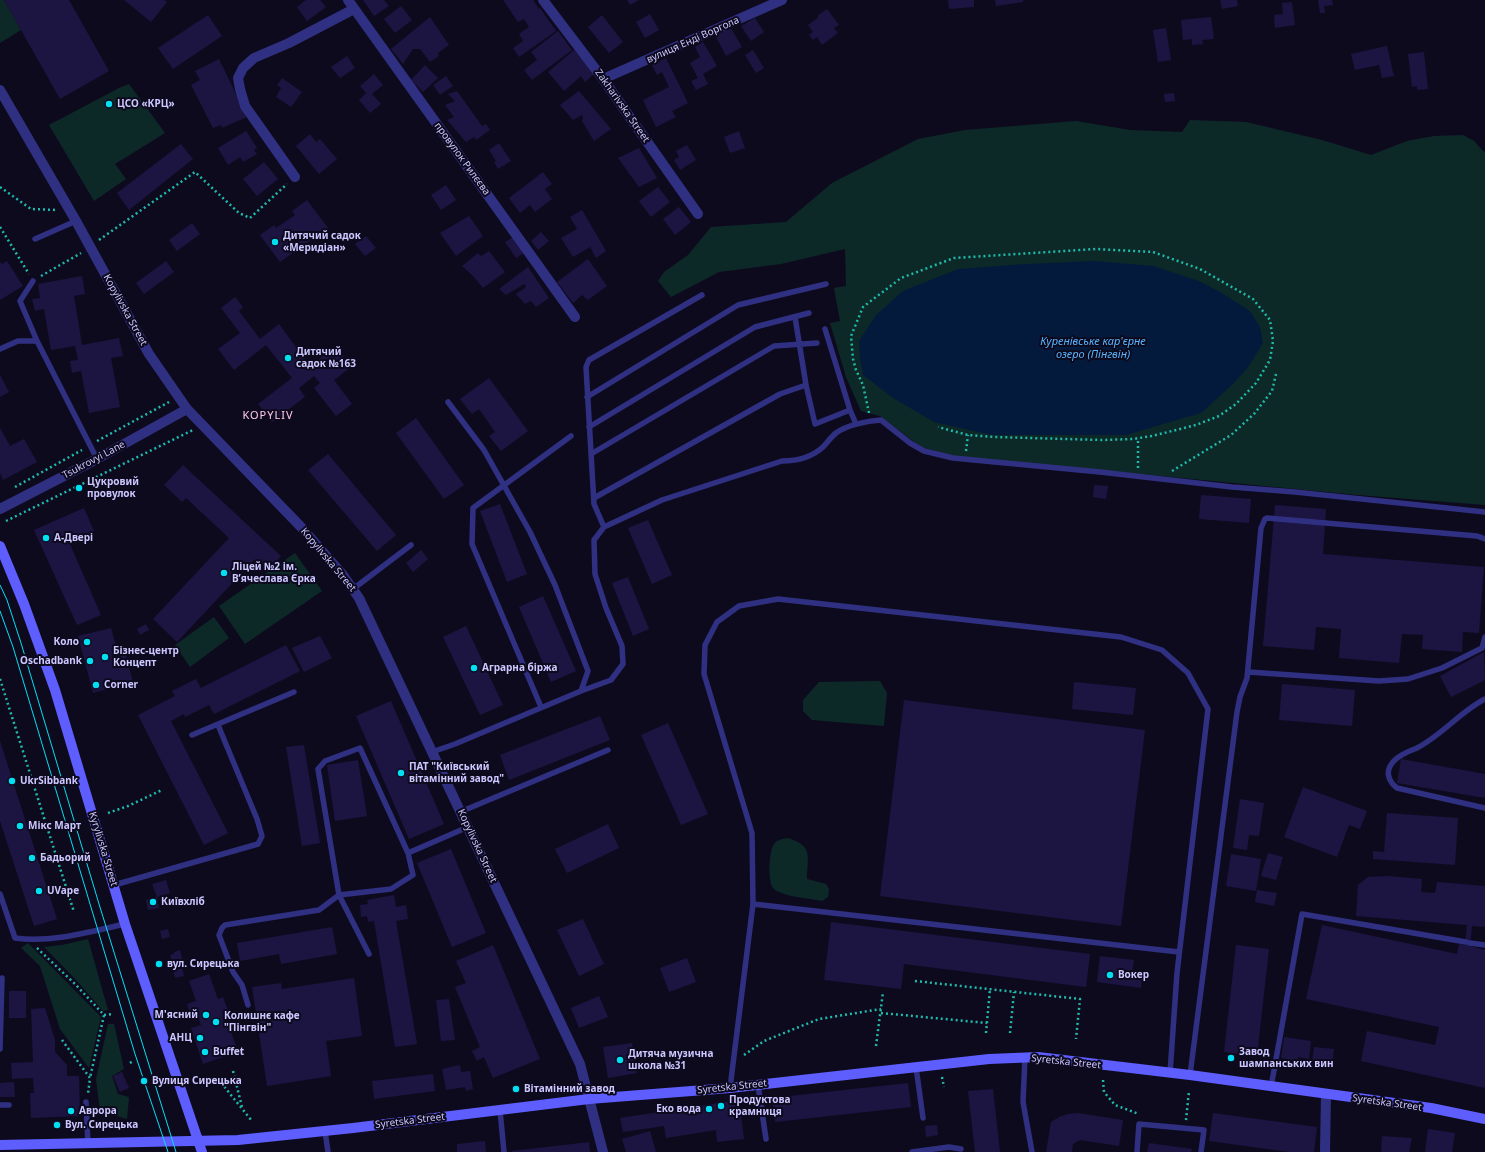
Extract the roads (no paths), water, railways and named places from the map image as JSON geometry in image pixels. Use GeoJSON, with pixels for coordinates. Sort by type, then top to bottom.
{"type":"FeatureCollection","features":[{"type":"Feature","properties":{"kind":"main road","name":"Kyrylivska Street"},"geometry":{"type":"LineString","coordinates":[[0,546],[2,558],[24,604],[55,690],[125,924],[202,1152]]}},
{"type":"Feature","properties":{"kind":"main road","name":"Syretska Street"},"geometry":{"type":"LineString","coordinates":[[0,1145],[238,1140],[589,1099],[730,1088],[989,1059],[1038,1057],[1431,1108],[1485,1119]]}},
{"type":"Feature","properties":{"kind":"street","name":"провулок Рилєєва"},"geometry":{"type":"LineString","coordinates":[[348,0],[575,317]]}},
{"type":"Feature","properties":{"kind":"street","name":"Zakharivska Street"},"geometry":{"type":"LineString","coordinates":[[543,0],[603,79],[698,214]]}},
{"type":"Feature","properties":{"kind":"street","name":"вулиця Енді Воргола"},"geometry":{"type":"LineString","coordinates":[[603,79],[782,0]]}},
{"type":"Feature","properties":{"kind":"street"},"geometry":{"type":"LineString","coordinates":[[294,177],[245,106],[238,78],[243,68],[254,58],[289,43],[354,9]]}},
{"type":"Feature","properties":{"kind":"street","name":"Kopylivska Street"},"geometry":{"type":"LineString","coordinates":[[0,90],[76,221],[149,354],[187,409],[301,527],[343,575],[359,598],[580,1064],[603,1152]]}},
{"type":"Feature","properties":{"kind":"street","name":"Tsukrovyi Lane"},"geometry":{"type":"LineString","coordinates":[[0,509],[97,459],[187,409]]}},
{"type":"Feature","properties":{"kind":"street"},"geometry":{"type":"LineString","coordinates":[[1326,1094],[1326,1152]]}},
{"type":"Feature","properties":{"kind":"lane"},"geometry":{"type":"LineString","coordinates":[[35,239],[76,221]]}},
{"type":"Feature","properties":{"kind":"lane"},"geometry":{"type":"LineString","coordinates":[[33,281],[20,301],[37,341],[97,459]]}},
{"type":"Feature","properties":{"kind":"lane"},"geometry":{"type":"LineString","coordinates":[[588,396],[738,305],[826,284]]}},
{"type":"Feature","properties":{"kind":"lane"},"geometry":{"type":"LineString","coordinates":[[604,527],[594,504],[586,367],[589,360],[702,295]]}},
{"type":"Feature","properties":{"kind":"lane"},"geometry":{"type":"LineString","coordinates":[[589,427],[755,327],[809,313]]}},
{"type":"Feature","properties":{"kind":"lane"},"geometry":{"type":"LineString","coordinates":[[795,317],[806,385],[815,424],[850,410]]}},
{"type":"Feature","properties":{"kind":"lane"},"geometry":{"type":"LineString","coordinates":[[825,329],[850,410],[856,424]]}},
{"type":"Feature","properties":{"kind":"lane"},"geometry":{"type":"LineString","coordinates":[[0,349],[18,341],[37,341]]}},
{"type":"Feature","properties":{"kind":"lane"},"geometry":{"type":"LineString","coordinates":[[591,454],[774,346],[817,343]]}},
{"type":"Feature","properties":{"kind":"lane"},"geometry":{"type":"LineString","coordinates":[[594,498],[780,394],[806,385]]}},
{"type":"Feature","properties":{"kind":"lane"},"geometry":{"type":"LineString","coordinates":[[448,402],[484,450],[530,532],[555,585],[588,670],[581,691]]}},
{"type":"Feature","properties":{"kind":"lane"},"geometry":{"type":"LineString","coordinates":[[432,752],[611,680],[623,664],[622,646],[606,608],[595,574],[594,540],[604,527],[662,500],[782,461],[794,461],[807,457],[822,448],[836,433],[856,424],[880,420],[910,443],[924,451],[953,458],[1485,512]]}},
{"type":"Feature","properties":{"kind":"lane"},"geometry":{"type":"LineString","coordinates":[[541,707],[472,544],[473,508],[571,436]]}},
{"type":"Feature","properties":{"kind":"lane"},"geometry":{"type":"LineString","coordinates":[[1190,1076],[1237,712],[1248,672],[1262,528],[1265,519],[1469,535],[1485,539]]}},
{"type":"Feature","properties":{"kind":"lane"},"geometry":{"type":"LineString","coordinates":[[353,589],[411,545]]}},
{"type":"Feature","properties":{"kind":"lane"},"geometry":{"type":"LineString","coordinates":[[730,1088],[753,904],[752,833],[704,674],[705,645],[717,622],[739,606],[778,599],[1120,637],[1162,650],[1188,673],[1208,709],[1179,952],[1170,1073]]}},
{"type":"Feature","properties":{"kind":"lane"},"geometry":{"type":"LineString","coordinates":[[1248,672],[1379,680],[1408,679],[1442,668],[1482,648],[1485,637]]}},
{"type":"Feature","properties":{"kind":"lane"},"geometry":{"type":"LineString","coordinates":[[192,736],[294,692]]}},
{"type":"Feature","properties":{"kind":"lane"},"geometry":{"type":"LineString","coordinates":[[1485,699],[1425,743],[1397,757],[1392,762],[1388,773],[1391,783],[1397,788],[1485,808]]}},
{"type":"Feature","properties":{"kind":"lane"},"geometry":{"type":"LineString","coordinates":[[114,885],[258,844],[262,836],[261,829],[218,725]]}},
{"type":"Feature","properties":{"kind":"lane"},"geometry":{"type":"LineString","coordinates":[[248,1005],[242,985],[233,972],[219,935],[224,926],[318,910],[339,895],[391,889],[413,875],[408,853],[360,748],[325,760],[318,769],[339,895],[369,954]]}},
{"type":"Feature","properties":{"kind":"lane"},"geometry":{"type":"LineString","coordinates":[[460,812],[608,750]]}},
{"type":"Feature","properties":{"kind":"lane"},"geometry":{"type":"LineString","coordinates":[[408,853],[468,827]]}},
{"type":"Feature","properties":{"kind":"lane"},"geometry":{"type":"LineString","coordinates":[[0,894],[15,938],[28,940],[62,938],[125,924]]}},
{"type":"Feature","properties":{"kind":"lane"},"geometry":{"type":"LineString","coordinates":[[753,904],[1179,952]]}},
{"type":"Feature","properties":{"kind":"lane"},"geometry":{"type":"LineString","coordinates":[[1270,1087],[1302,914],[1485,945]]}},
{"type":"Feature","properties":{"kind":"lane"},"geometry":{"type":"LineString","coordinates":[[0,1049],[2,978]]}},
{"type":"Feature","properties":{"kind":"lane"},"geometry":{"type":"LineString","coordinates":[[1025,1058],[1023,1102],[1032,1152]]}},
{"type":"Feature","properties":{"kind":"lane"},"geometry":{"type":"LineString","coordinates":[[916,1068],[923,1118]]}},
{"type":"Feature","properties":{"kind":"lane"},"geometry":{"type":"LineString","coordinates":[[758,1085],[766,1139]]}},
{"type":"Feature","properties":{"kind":"lane"},"geometry":{"type":"LineString","coordinates":[[86,1102],[88,1144]]}},
{"type":"Feature","properties":{"kind":"lane"},"geometry":{"type":"LineString","coordinates":[[0,1105],[9,1105]]}},
{"type":"Feature","properties":{"kind":"lane"},"geometry":{"type":"LineString","coordinates":[[500,1110],[504,1152]]}},
{"type":"Feature","properties":{"kind":"lane"},"geometry":{"type":"LineString","coordinates":[[1137,1152],[1138,1124],[1204,1130],[1201,1152]]}},
{"type":"Feature","properties":{"kind":"lane"},"geometry":{"type":"LineString","coordinates":[[325,1131],[328,1152]]}},
{"type":"Feature","properties":{"kind":"lane"},"geometry":{"type":"LineString","coordinates":[[912,1152],[949,1147],[961,1149]]}},
{"type":"Feature","properties":{"kind":"water","name":"Куренівське кар'єрне озеро (Пінгвін)"},"geometry":{"type":"Polygon","coordinates":[[[1094,261],[1153,266],[1199,281],[1222,293],[1250,311],[1260,327],[1263,343],[1249,366],[1233,384],[1201,413],[1126,435],[992,435],[934,422],[893,398],[863,375],[859,341],[876,315],[903,291],[958,269],[1094,261]]]}},
{"type":"Feature","properties":{"kind":"tram line"},"geometry":{"type":"LineString","coordinates":[[0,585],[7,600],[21,643],[99,904],[176,1152]]}},
{"type":"Feature","properties":{"kind":"tram line"},"geometry":{"type":"LineString","coordinates":[[0,611],[13,647],[135,1054],[168,1152]]}},
{"type":"Feature","properties":{"kind":"place","name":"ЦСО «КРЦ»"},"geometry":{"type":"Point","coordinates":[109,104]}},
{"type":"Feature","properties":{"kind":"place","name":"Дитячий садок «Меридіан»"},"geometry":{"type":"Point","coordinates":[275,242]}},
{"type":"Feature","properties":{"kind":"place","name":"Дитячий садок №163"},"geometry":{"type":"Point","coordinates":[288,358]}},
{"type":"Feature","properties":{"kind":"place","name":"Цукровий провулок"},"geometry":{"type":"Point","coordinates":[79,488]}},
{"type":"Feature","properties":{"kind":"place","name":"А-Двері"},"geometry":{"type":"Point","coordinates":[46,538]}},
{"type":"Feature","properties":{"kind":"place","name":"Ліцей №2 ім. В’ячеслава Єрка"},"geometry":{"type":"Point","coordinates":[224,573]}},
{"type":"Feature","properties":{"kind":"place","name":"Коло"},"geometry":{"type":"Point","coordinates":[87,642]}},
{"type":"Feature","properties":{"kind":"place","name":"Бізнес-центр Концепт"},"geometry":{"type":"Point","coordinates":[105,657]}},
{"type":"Feature","properties":{"kind":"place","name":"Oschadbank"},"geometry":{"type":"Point","coordinates":[90,661]}},
{"type":"Feature","properties":{"kind":"place","name":"Аграрна біржа"},"geometry":{"type":"Point","coordinates":[474,668]}},
{"type":"Feature","properties":{"kind":"place","name":"Corner"},"geometry":{"type":"Point","coordinates":[96,685]}},
{"type":"Feature","properties":{"kind":"place","name":"ПАТ \"Київський вітамінний завод\""},"geometry":{"type":"Point","coordinates":[401,773]}},
{"type":"Feature","properties":{"kind":"place","name":"UkrSibbank"},"geometry":{"type":"Point","coordinates":[12,781]}},
{"type":"Feature","properties":{"kind":"place","name":"Мікс Март"},"geometry":{"type":"Point","coordinates":[20,826]}},
{"type":"Feature","properties":{"kind":"place","name":"Бадьорий"},"geometry":{"type":"Point","coordinates":[32,858]}},
{"type":"Feature","properties":{"kind":"place","name":"UVape"},"geometry":{"type":"Point","coordinates":[39,891]}},
{"type":"Feature","properties":{"kind":"place","name":"Київхліб"},"geometry":{"type":"Point","coordinates":[153,902]}},
{"type":"Feature","properties":{"kind":"place","name":"вул. Сирецька"},"geometry":{"type":"Point","coordinates":[159,964]}},
{"type":"Feature","properties":{"kind":"place","name":"Вокер"},"geometry":{"type":"Point","coordinates":[1110,975]}},
{"type":"Feature","properties":{"kind":"place","name":"М'ясний"},"geometry":{"type":"Point","coordinates":[206,1015]}},
{"type":"Feature","properties":{"kind":"place","name":"Колишнє кафе \"Пінгвін\""},"geometry":{"type":"Point","coordinates":[216,1022]}},
{"type":"Feature","properties":{"kind":"place","name":"АНЦ"},"geometry":{"type":"Point","coordinates":[200,1038]}},
{"type":"Feature","properties":{"kind":"place","name":"Buffet"},"geometry":{"type":"Point","coordinates":[205,1052]}},
{"type":"Feature","properties":{"kind":"place","name":"Завод шампанських вин"},"geometry":{"type":"Point","coordinates":[1231,1058]}},
{"type":"Feature","properties":{"kind":"place","name":"Дитяча музична школа №31"},"geometry":{"type":"Point","coordinates":[620,1060]}},
{"type":"Feature","properties":{"kind":"place","name":"Вулиця Сирецька"},"geometry":{"type":"Point","coordinates":[144,1081]}},
{"type":"Feature","properties":{"kind":"place","name":"Вітамінний завод"},"geometry":{"type":"Point","coordinates":[516,1089]}},
{"type":"Feature","properties":{"kind":"place","name":"Продуктова крамниця"},"geometry":{"type":"Point","coordinates":[721,1106]}},
{"type":"Feature","properties":{"kind":"place","name":"Еко вода"},"geometry":{"type":"Point","coordinates":[709,1109]}},
{"type":"Feature","properties":{"kind":"place","name":"Аврора"},"geometry":{"type":"Point","coordinates":[71,1111]}},
{"type":"Feature","properties":{"kind":"place","name":"Вул. Сирецька"},"geometry":{"type":"Point","coordinates":[57,1125]}},
{"type":"Feature","properties":{"kind":"district","name":"KOPYLIV"},"geometry":{"type":"Point","coordinates":[268,416]}}]}
